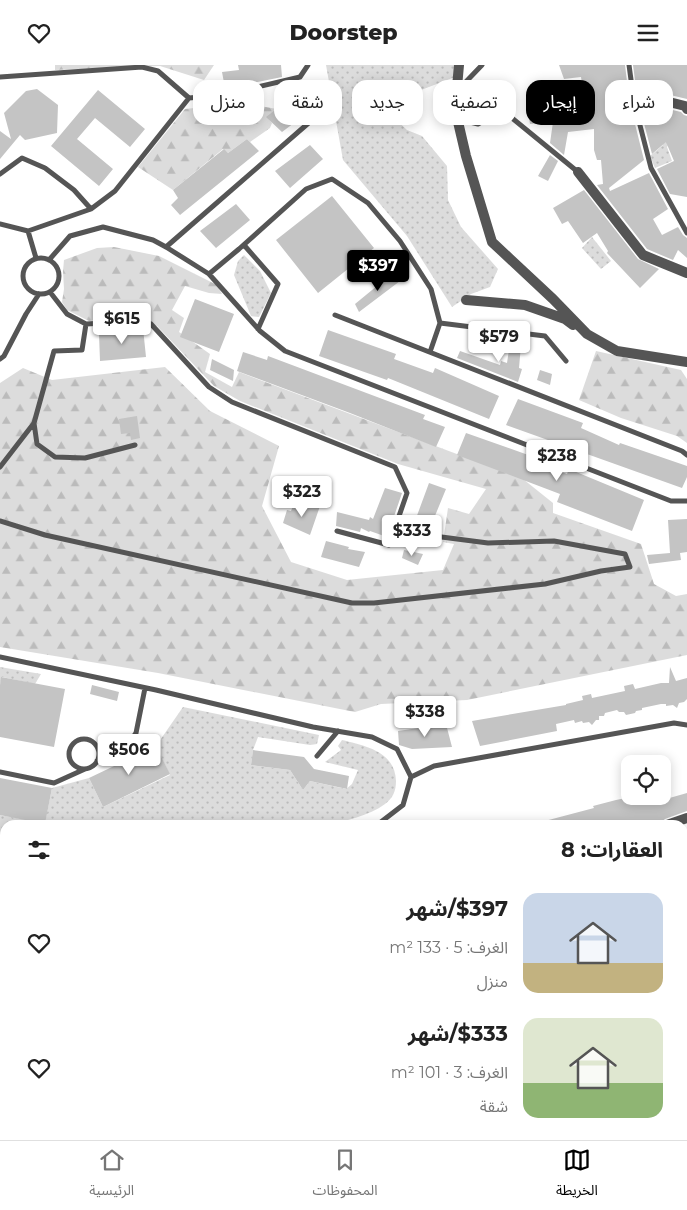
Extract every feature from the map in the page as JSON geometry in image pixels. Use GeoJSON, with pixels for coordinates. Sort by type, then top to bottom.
{"type":"FeatureCollection","features":[{"type":"Feature","properties":{"kind":"street"},"geometry":{"type":"LineString","coordinates":[[458,80],[460,65]]}},
{"type":"Feature","properties":{"kind":"street"},"geometry":{"type":"LineString","coordinates":[[673,103],[687,109]]}},
{"type":"Feature","properties":{"kind":"street"},"geometry":{"type":"LineString","coordinates":[[458,125],[492,242],[587,334]]}},
{"type":"Feature","properties":{"kind":"street"},"geometry":{"type":"LineString","coordinates":[[578,172],[643,255],[687,273]]}},
{"type":"Feature","properties":{"kind":"street"},"geometry":{"type":"LineString","coordinates":[[466,300],[525,305],[565,319],[617,351],[687,362]]}},
{"type":"Feature","properties":{"kind":"lane"},"geometry":{"type":"LineString","coordinates":[[0,77],[142,67],[158,71],[189,98],[223,95],[300,77],[308,65]]}},
{"type":"Feature","properties":{"kind":"lane"},"geometry":{"type":"LineString","coordinates":[[468,80],[482,65]]}},
{"type":"Feature","properties":{"kind":"lane"},"geometry":{"type":"LineString","coordinates":[[629,65],[631,80]]}},
{"type":"Feature","properties":{"kind":"lane"},"geometry":{"type":"LineString","coordinates":[[0,224],[28,231],[91,209],[115,191],[189,98]]}},
{"type":"Feature","properties":{"kind":"lane"},"geometry":{"type":"LineString","coordinates":[[516,121],[578,172]]}},
{"type":"Feature","properties":{"kind":"lane"},"geometry":{"type":"LineString","coordinates":[[166,247],[306,125]]}},
{"type":"Feature","properties":{"kind":"lane"},"geometry":{"type":"LineString","coordinates":[[640,125],[651,168],[685,225],[687,233]]}},
{"type":"Feature","properties":{"kind":"lane"},"geometry":{"type":"LineString","coordinates":[[0,174],[22,158],[45,168],[74,190],[91,209]]}},
{"type":"Feature","properties":{"kind":"lane"},"geometry":{"type":"LineString","coordinates":[[209,274],[306,189],[332,179],[368,203],[400,241],[431,289],[440,323],[430,353]]}},
{"type":"Feature","properties":{"kind":"lane"},"geometry":{"type":"LineString","coordinates":[[49,260],[70,236],[103,227],[153,240],[209,274],[258,329],[285,351],[671,501],[687,501]]}},
{"type":"Feature","properties":{"kind":"lane"},"geometry":{"type":"LineString","coordinates":[[28,231],[36,258]]}},
{"type":"Feature","properties":{"kind":"lane"},"geometry":{"type":"LineString","coordinates":[[244,245],[278,284],[258,329]]}},
{"type":"Feature","properties":{"kind":"lane"},"geometry":{"type":"LineString","coordinates":[[36,258],[49,260],[57,267],[59,272],[57,283],[50,292],[39,294],[28,290],[22,274],[27,264],[36,258]]}},
{"type":"Feature","properties":{"kind":"lane"},"geometry":{"type":"LineString","coordinates":[[50,292],[67,314],[86,324],[141,321],[151,324],[209,387],[232,402],[395,467],[407,493],[389,545],[337,531]]}},
{"type":"Feature","properties":{"kind":"lane"},"geometry":{"type":"LineString","coordinates":[[0,359],[4,356],[39,294]]}},
{"type":"Feature","properties":{"kind":"lane"},"geometry":{"type":"LineString","coordinates":[[335,315],[682,451],[687,455]]}},
{"type":"Feature","properties":{"kind":"lane"},"geometry":{"type":"LineString","coordinates":[[440,323],[545,336],[566,361]]}},
{"type":"Feature","properties":{"kind":"lane"},"geometry":{"type":"LineString","coordinates":[[0,467],[34,423],[54,351],[82,350],[86,324]]}},
{"type":"Feature","properties":{"kind":"lane"},"geometry":{"type":"LineString","coordinates":[[34,423],[37,444],[55,457],[85,458],[135,445]]}},
{"type":"Feature","properties":{"kind":"lane"},"geometry":{"type":"LineString","coordinates":[[0,521],[46,535],[352,603],[374,603],[545,584],[601,571],[630,567],[625,554],[554,541],[488,543],[426,535],[396,524]]}},
{"type":"Feature","properties":{"kind":"lane"},"geometry":{"type":"LineString","coordinates":[[0,657],[313,727],[372,737],[397,749],[411,777],[403,805],[384,820]]}},
{"type":"Feature","properties":{"kind":"lane"},"geometry":{"type":"LineString","coordinates":[[0,772],[54,783],[90,768],[97,761],[122,753],[136,733],[145,688]]}},
{"type":"Feature","properties":{"kind":"lane"},"geometry":{"type":"LineString","coordinates":[[411,777],[434,767],[674,723],[687,725]]}},
{"type":"Feature","properties":{"kind":"lane"},"geometry":{"type":"LineString","coordinates":[[317,756],[338,731]]}},
{"type":"Feature","properties":{"kind":"lane"},"geometry":{"type":"LineString","coordinates":[[86,769],[76,767],[70,760],[70,750],[75,742],[85,739],[94,743],[99,751],[97,761]]}},
{"type":"Feature","properties":{"kind":"green space"},"geometry":{"type":"Polygon","coordinates":[[[55,65],[214,65],[204,80],[160,66],[55,70],[55,65]]]}},
{"type":"Feature","properties":{"kind":"green space"},"geometry":{"type":"Polygon","coordinates":[[[326,65],[456,65],[455,77],[447,80],[433,80],[433,85],[423,89],[423,80],[352,80],[352,125],[402,125],[407,130],[422,136],[447,166],[448,200],[461,227],[498,269],[490,287],[471,294],[452,307],[407,236],[343,160],[337,125],[342,125],[342,80],[329,80],[326,65]]]}},
{"type":"Feature","properties":{"kind":"green space"},"geometry":{"type":"Polygon","coordinates":[[[264,107],[274,108],[274,111],[267,117],[272,123],[270,128],[250,142],[247,139],[228,153],[223,149],[173,190],[138,167],[185,109],[193,108],[193,125],[264,125],[264,107]]]}},
{"type":"Feature","properties":{"kind":"green space"},"geometry":{"type":"Polygon","coordinates":[[[663,138],[670,142],[667,147],[672,161],[655,168],[650,156],[663,145],[663,138]]]}},
{"type":"Feature","properties":{"kind":"green space"},"geometry":{"type":"Polygon","coordinates":[[[592,237],[611,261],[601,269],[582,248],[592,237]]]}},
{"type":"Feature","properties":{"kind":"green space"},"geometry":{"type":"Polygon","coordinates":[[[114,247],[159,256],[217,285],[222,294],[209,293],[185,286],[172,310],[184,318],[179,332],[210,354],[205,372],[232,387],[239,372],[523,479],[553,503],[553,513],[641,544],[654,584],[676,596],[687,594],[687,655],[467,700],[381,704],[355,712],[158,673],[0,647],[0,383],[23,368],[52,380],[165,367],[210,411],[279,446],[262,506],[291,562],[347,580],[443,570],[454,544],[443,542],[448,508],[469,514],[486,489],[398,464],[240,401],[214,386],[157,326],[119,316],[89,321],[67,310],[62,302],[64,260],[97,248],[114,247]]]}},
{"type":"Feature","properties":{"kind":"green space"},"geometry":{"type":"Polygon","coordinates":[[[244,255],[260,271],[271,293],[259,317],[251,316],[234,275],[238,261],[244,255]]]}},
{"type":"Feature","properties":{"kind":"green space"},"geometry":{"type":"Polygon","coordinates":[[[596,351],[681,370],[687,379],[687,443],[677,436],[621,418],[579,400],[596,351]]]}},
{"type":"Feature","properties":{"kind":"green space"},"geometry":{"type":"Polygon","coordinates":[[[0,667],[41,674],[35,684],[2,677],[0,685],[0,667]]]}},
{"type":"Feature","properties":{"kind":"green space"},"geometry":{"type":"Polygon","coordinates":[[[183,707],[319,735],[317,744],[310,745],[258,737],[253,750],[251,765],[290,770],[303,790],[310,781],[346,789],[352,784],[358,770],[325,762],[341,750],[338,746],[342,740],[377,751],[385,756],[394,771],[396,781],[394,794],[385,804],[372,812],[347,820],[46,820],[52,788],[89,778],[103,807],[170,775],[156,746],[183,707]]]}},
{"type":"Feature","properties":{"kind":"green space"},"geometry":{"type":"Polygon","coordinates":[[[0,815],[28,820],[0,820],[0,815]]]}},
{"type":"Feature","properties":{"kind":"building"},"geometry":{"type":"Polygon","coordinates":[[[238,65],[281,65],[282,77],[264,81],[224,80],[222,72],[239,70],[238,65]]]}},
{"type":"Feature","properties":{"kind":"building"},"geometry":{"type":"Polygon","coordinates":[[[559,65],[625,65],[627,80],[605,80],[605,125],[635,125],[644,160],[609,188],[610,191],[649,173],[668,209],[653,219],[662,235],[678,227],[687,238],[687,258],[678,250],[673,260],[647,249],[597,185],[603,184],[601,160],[597,160],[594,150],[594,129],[568,132],[564,155],[550,143],[553,125],[595,125],[595,80],[581,80],[581,77],[564,79],[559,65]]]}},
{"type":"Feature","properties":{"kind":"building"},"geometry":{"type":"Polygon","coordinates":[[[633,65],[687,65],[687,99],[673,96],[673,80],[635,80],[633,65]]]}},
{"type":"Feature","properties":{"kind":"building"},"geometry":{"type":"Polygon","coordinates":[[[37,89],[58,105],[57,133],[25,140],[20,135],[0,159],[0,131],[11,139],[4,113],[26,91],[37,89]]]}},
{"type":"Feature","properties":{"kind":"building"},"geometry":{"type":"Polygon","coordinates":[[[98,90],[145,129],[130,147],[95,118],[77,139],[113,169],[99,186],[51,146],[98,90]]]}},
{"type":"Feature","properties":{"kind":"building"},"geometry":{"type":"Polygon","coordinates":[[[673,110],[687,116],[687,197],[670,194],[657,169],[674,161],[666,142],[652,154],[644,125],[673,125],[673,110]]]}},
{"type":"Feature","properties":{"kind":"building"},"geometry":{"type":"Polygon","coordinates":[[[274,111],[274,124],[266,117],[274,111]]]}},
{"type":"Feature","properties":{"kind":"building"},"geometry":{"type":"Polygon","coordinates":[[[275,125],[291,125],[282,132],[275,125]]]}},
{"type":"Feature","properties":{"kind":"building"},"geometry":{"type":"Polygon","coordinates":[[[247,139],[259,151],[180,215],[171,205],[178,198],[173,190],[224,149],[228,153],[247,139]]]}},
{"type":"Feature","properties":{"kind":"building"},"geometry":{"type":"Polygon","coordinates":[[[310,145],[323,159],[290,188],[275,171],[310,145]]]}},
{"type":"Feature","properties":{"kind":"building"},"geometry":{"type":"Polygon","coordinates":[[[550,155],[558,161],[548,181],[538,176],[550,155]]]}},
{"type":"Feature","properties":{"kind":"building"},"geometry":{"type":"Polygon","coordinates":[[[584,190],[638,259],[659,269],[640,288],[607,253],[608,251],[597,233],[583,243],[568,221],[562,224],[553,208],[584,190]]]}},
{"type":"Feature","properties":{"kind":"building"},"geometry":{"type":"Polygon","coordinates":[[[332,196],[374,248],[318,293],[276,240],[332,196]]]}},
{"type":"Feature","properties":{"kind":"building"},"geometry":{"type":"Polygon","coordinates":[[[236,204],[250,220],[216,248],[200,231],[236,204]]]}},
{"type":"Feature","properties":{"kind":"building"},"geometry":{"type":"Polygon","coordinates":[[[394,272],[400,281],[359,312],[355,304],[394,272]]]}},
{"type":"Feature","properties":{"kind":"building"},"geometry":{"type":"Polygon","coordinates":[[[195,299],[234,314],[219,352],[180,337],[195,299]]]}},
{"type":"Feature","properties":{"kind":"building"},"geometry":{"type":"Polygon","coordinates":[[[143,328],[146,357],[100,361],[99,334],[143,328]]]}},
{"type":"Feature","properties":{"kind":"building"},"geometry":{"type":"Polygon","coordinates":[[[328,330],[396,354],[394,359],[433,373],[435,368],[499,396],[489,419],[388,378],[387,380],[319,356],[328,330]]]}},
{"type":"Feature","properties":{"kind":"building"},"geometry":{"type":"Polygon","coordinates":[[[510,343],[521,345],[519,368],[522,369],[518,382],[457,358],[460,351],[500,365],[501,361],[507,363],[510,343]]]}},
{"type":"Feature","properties":{"kind":"building"},"geometry":{"type":"Polygon","coordinates":[[[243,352],[267,360],[268,356],[425,415],[423,419],[445,427],[436,447],[237,371],[243,352]]]}},
{"type":"Feature","properties":{"kind":"building"},"geometry":{"type":"Polygon","coordinates":[[[212,359],[234,370],[233,381],[210,370],[212,359]]]}},
{"type":"Feature","properties":{"kind":"building"},"geometry":{"type":"Polygon","coordinates":[[[540,370],[552,374],[550,385],[537,380],[540,370]]]}},
{"type":"Feature","properties":{"kind":"building"},"geometry":{"type":"Polygon","coordinates":[[[518,399],[583,423],[581,428],[619,445],[620,443],[687,466],[687,477],[682,488],[506,425],[518,399]]]}},
{"type":"Feature","properties":{"kind":"building"},"geometry":{"type":"Polygon","coordinates":[[[137,416],[140,438],[131,440],[130,433],[121,434],[119,419],[137,416]]]}},
{"type":"Feature","properties":{"kind":"building"},"geometry":{"type":"Polygon","coordinates":[[[466,433],[531,456],[529,460],[567,474],[569,469],[644,500],[632,531],[557,502],[560,494],[457,455],[466,433]]]}},
{"type":"Feature","properties":{"kind":"building"},"geometry":{"type":"Polygon","coordinates":[[[429,483],[446,489],[430,528],[415,521],[429,483]]]}},
{"type":"Feature","properties":{"kind":"building"},"geometry":{"type":"Polygon","coordinates":[[[385,488],[402,493],[387,537],[361,528],[360,532],[336,526],[337,512],[369,520],[370,517],[373,519],[385,488]]]}},
{"type":"Feature","properties":{"kind":"building"},"geometry":{"type":"Polygon","coordinates":[[[293,506],[302,508],[320,506],[310,535],[283,523],[287,510],[291,511],[293,506]]]}},
{"type":"Feature","properties":{"kind":"building"},"geometry":{"type":"Polygon","coordinates":[[[687,519],[687,552],[680,553],[681,560],[649,564],[647,555],[670,553],[668,520],[687,519]]]}},
{"type":"Feature","properties":{"kind":"building"},"geometry":{"type":"Polygon","coordinates":[[[326,541],[349,547],[348,549],[365,552],[359,567],[321,557],[326,541]]]}},
{"type":"Feature","properties":{"kind":"building"},"geometry":{"type":"Polygon","coordinates":[[[404,550],[423,554],[418,565],[402,558],[404,550]]]}},
{"type":"Feature","properties":{"kind":"building"},"geometry":{"type":"Polygon","coordinates":[[[670,667],[676,681],[687,678],[687,699],[679,703],[677,708],[673,705],[666,706],[666,704],[661,704],[642,708],[642,710],[626,715],[624,712],[617,710],[605,713],[604,716],[599,716],[599,720],[596,720],[592,725],[589,722],[583,723],[582,721],[575,723],[574,720],[556,724],[557,731],[480,746],[472,721],[566,705],[583,700],[582,696],[591,694],[592,698],[625,691],[624,686],[633,684],[635,689],[669,683],[670,667]]]}},
{"type":"Feature","properties":{"kind":"building"},"geometry":{"type":"Polygon","coordinates":[[[1,677],[65,689],[54,747],[0,737],[1,677]]]}},
{"type":"Feature","properties":{"kind":"building"},"geometry":{"type":"Polygon","coordinates":[[[92,685],[119,692],[117,701],[90,694],[92,685]]]}},
{"type":"Feature","properties":{"kind":"building"},"geometry":{"type":"Polygon","coordinates":[[[446,724],[452,747],[412,749],[399,745],[398,731],[446,724]]]}},
{"type":"Feature","properties":{"kind":"building"},"geometry":{"type":"Polygon","coordinates":[[[156,746],[170,774],[103,807],[89,778],[156,746]]]}},
{"type":"Feature","properties":{"kind":"building"},"geometry":{"type":"Polygon","coordinates":[[[253,750],[304,757],[314,769],[349,776],[347,789],[310,781],[303,790],[290,770],[251,765],[253,750]]]}},
{"type":"Feature","properties":{"kind":"building"},"geometry":{"type":"Polygon","coordinates":[[[0,778],[52,788],[46,820],[25,820],[0,815],[0,778]]]}},
{"type":"Feature","properties":{"kind":"building"},"geometry":{"type":"Polygon","coordinates":[[[687,793],[687,811],[664,820],[549,820],[621,799],[621,805],[671,805],[671,798],[687,793]]]}}]}
